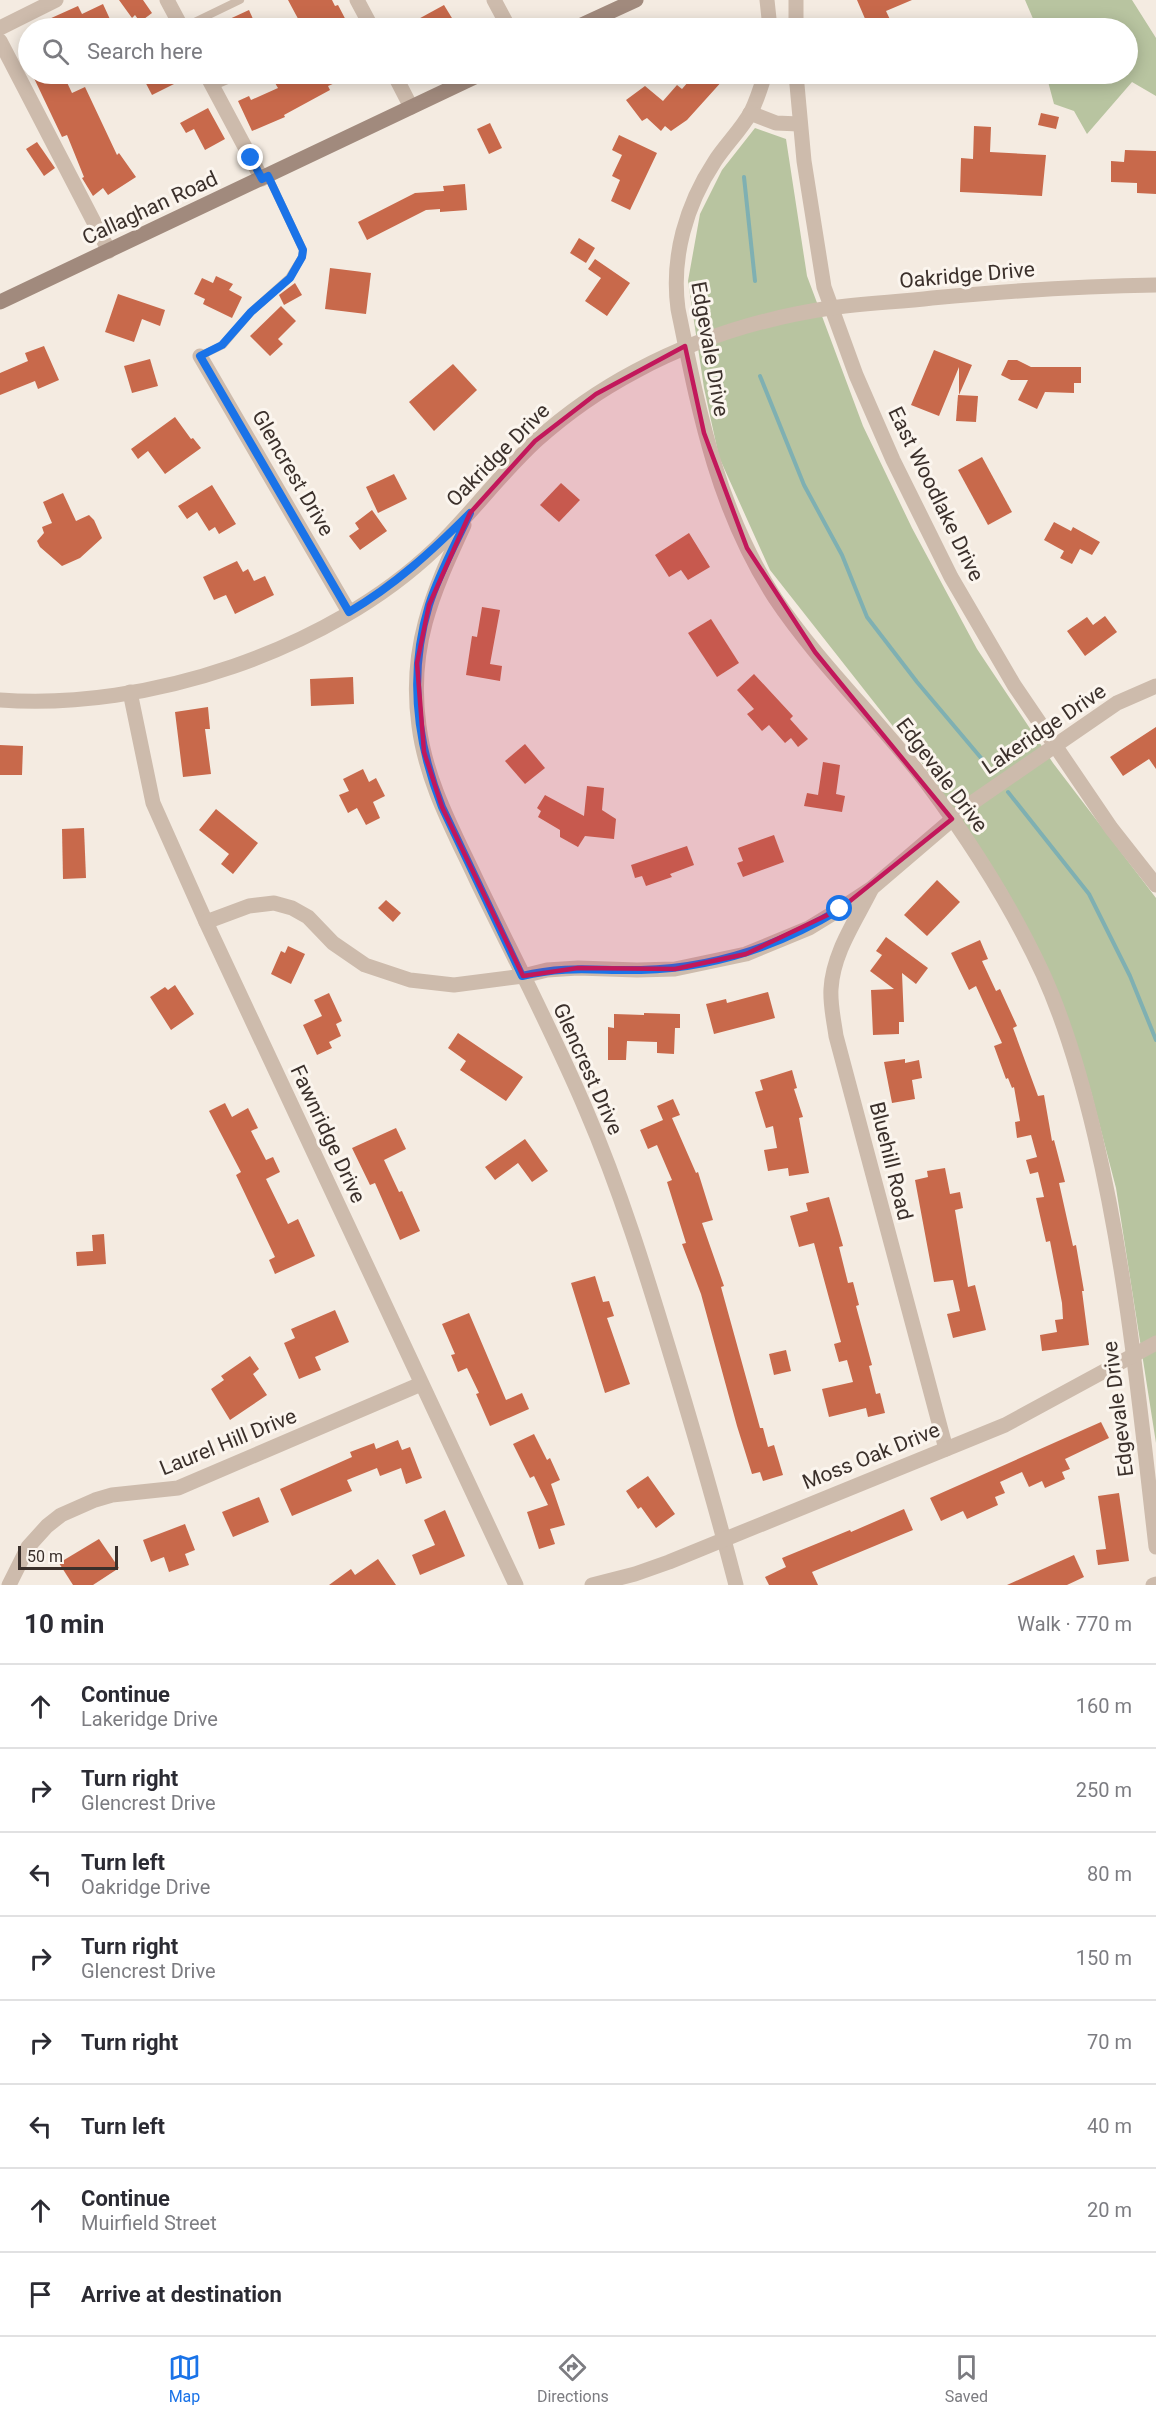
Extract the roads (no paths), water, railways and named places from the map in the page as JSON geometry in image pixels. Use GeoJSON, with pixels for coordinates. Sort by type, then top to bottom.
{"type":"FeatureCollection","features":[{"type":"Feature","properties":{"kind":"main road"},"geometry":{"type":"LineString","coordinates":[[597,18],[636,0]]}},
{"type":"Feature","properties":{"kind":"main road","name":"Callaghan Road"},"geometry":{"type":"LineString","coordinates":[[0,302],[460,84]]}},
{"type":"Feature","properties":{"kind":"street"},"geometry":{"type":"LineString","coordinates":[[20,18],[56,0]]}},
{"type":"Feature","properties":{"kind":"street"},"geometry":{"type":"LineString","coordinates":[[167,0],[177,18]]}},
{"type":"Feature","properties":{"kind":"street"},"geometry":{"type":"LineString","coordinates":[[357,0],[367,18]]}},
{"type":"Feature","properties":{"kind":"street"},"geometry":{"type":"LineString","coordinates":[[494,0],[504,18]]}},
{"type":"Feature","properties":{"kind":"street"},"geometry":{"type":"LineString","coordinates":[[767,0],[769,18]]}},
{"type":"Feature","properties":{"kind":"street"},"geometry":{"type":"LineString","coordinates":[[796,0],[796,18]]}},
{"type":"Feature","properties":{"kind":"street"},"geometry":{"type":"LineString","coordinates":[[0,28],[18,19]]}},
{"type":"Feature","properties":{"kind":"street"},"geometry":{"type":"LineString","coordinates":[[0,41],[18,76]]}},
{"type":"Feature","properties":{"kind":"street"},"geometry":{"type":"LineString","coordinates":[[22,84],[109,251]]}},
{"type":"Feature","properties":{"kind":"street"},"geometry":{"type":"LineString","coordinates":[[211,84],[265,177]]}},
{"type":"Feature","properties":{"kind":"street"},"geometry":{"type":"LineString","coordinates":[[399,84],[411,107]]}},
{"type":"Feature","properties":{"kind":"street","name":"Edgevale Drive"},"geometry":{"type":"LineString","coordinates":[[761,84],[750,112],[704,178],[686,222],[680,245],[676,292],[704,434],[723,492],[747,549],[775,597],[815,652],[926,782],[1005,904],[1043,975],[1074,1059],[1106,1180],[1134,1355],[1156,1547]]}},
{"type":"Feature","properties":{"kind":"street","name":"East Woodlake Drive"},"geometry":{"type":"LineString","coordinates":[[797,84],[799,124],[819,263],[831,308],[856,375],[893,460],[951,578],[1014,685],[1111,828],[1156,885]]}},
{"type":"Feature","properties":{"kind":"street"},"geometry":{"type":"LineString","coordinates":[[750,112],[776,123],[799,124]]}},
{"type":"Feature","properties":{"kind":"street","name":"Oakridge Drive"},"geometry":{"type":"LineString","coordinates":[[0,700],[74,700],[130,692],[195,678],[299,640],[380,594],[410,571],[470,513],[535,441],[578,406],[635,371],[685,346],[729,332],[831,308],[1034,290],[1156,285]]}},
{"type":"Feature","properties":{"kind":"street","name":"Glencrest Drive"},"geometry":{"type":"LineString","coordinates":[[200,356],[349,612]]}},
{"type":"Feature","properties":{"kind":"street","name":"Glencrest Drive"},"geometry":{"type":"LineString","coordinates":[[470,513],[438,580],[421,638],[417,663],[416,693],[419,727],[431,780],[586,1109],[623,1205],[654,1298],[736,1585]]}},
{"type":"Feature","properties":{"kind":"street","name":"Lakeridge Drive"},"geometry":{"type":"LineString","coordinates":[[206,922],[249,906],[274,903],[292,908],[308,917],[333,943],[364,964],[410,980],[454,985],[522,976],[547,970],[675,969],[740,956],[809,928],[872,888],[952,819],[1117,703],[1156,686]]}},
{"type":"Feature","properties":{"kind":"street","name":"Fawnridge Drive"},"geometry":{"type":"LineString","coordinates":[[130,692],[153,803],[206,922],[516,1585]]}},
{"type":"Feature","properties":{"kind":"street","name":"Bluehill Road"},"geometry":{"type":"LineString","coordinates":[[872,888],[843,946],[834,975],[831,1004],[836,1036],[946,1449]]}},
{"type":"Feature","properties":{"kind":"street","name":"Moss Oak Drive"},"geometry":{"type":"LineString","coordinates":[[592,1585],[669,1562],[1005,1425],[1156,1343]]}},
{"type":"Feature","properties":{"kind":"street","name":"Laurel Hill Drive"},"geometry":{"type":"LineString","coordinates":[[9,1585],[28,1547],[47,1526],[61,1515],[112,1495],[178,1488],[421,1384]]}},
{"type":"Feature","properties":{"kind":"lane"},"geometry":{"type":"LineString","coordinates":[[203,18],[240,0]]}},
{"type":"Feature","properties":{"kind":"lane"},"geometry":{"type":"LineString","coordinates":[[200,356],[222,345],[251,312],[290,278],[302,257],[303,250],[265,177]]}},
{"type":"Feature","properties":{"kind":"waterway"},"geometry":{"type":"LineString","coordinates":[[744,177],[755,281]]}},
{"type":"Feature","properties":{"kind":"waterway"},"geometry":{"type":"LineString","coordinates":[[760,376],[804,485],[842,555],[867,617],[917,682],[987,765]]}},
{"type":"Feature","properties":{"kind":"waterway"},"geometry":{"type":"LineString","coordinates":[[1008,792],[1089,894],[1130,976],[1156,1040]]}}]}
